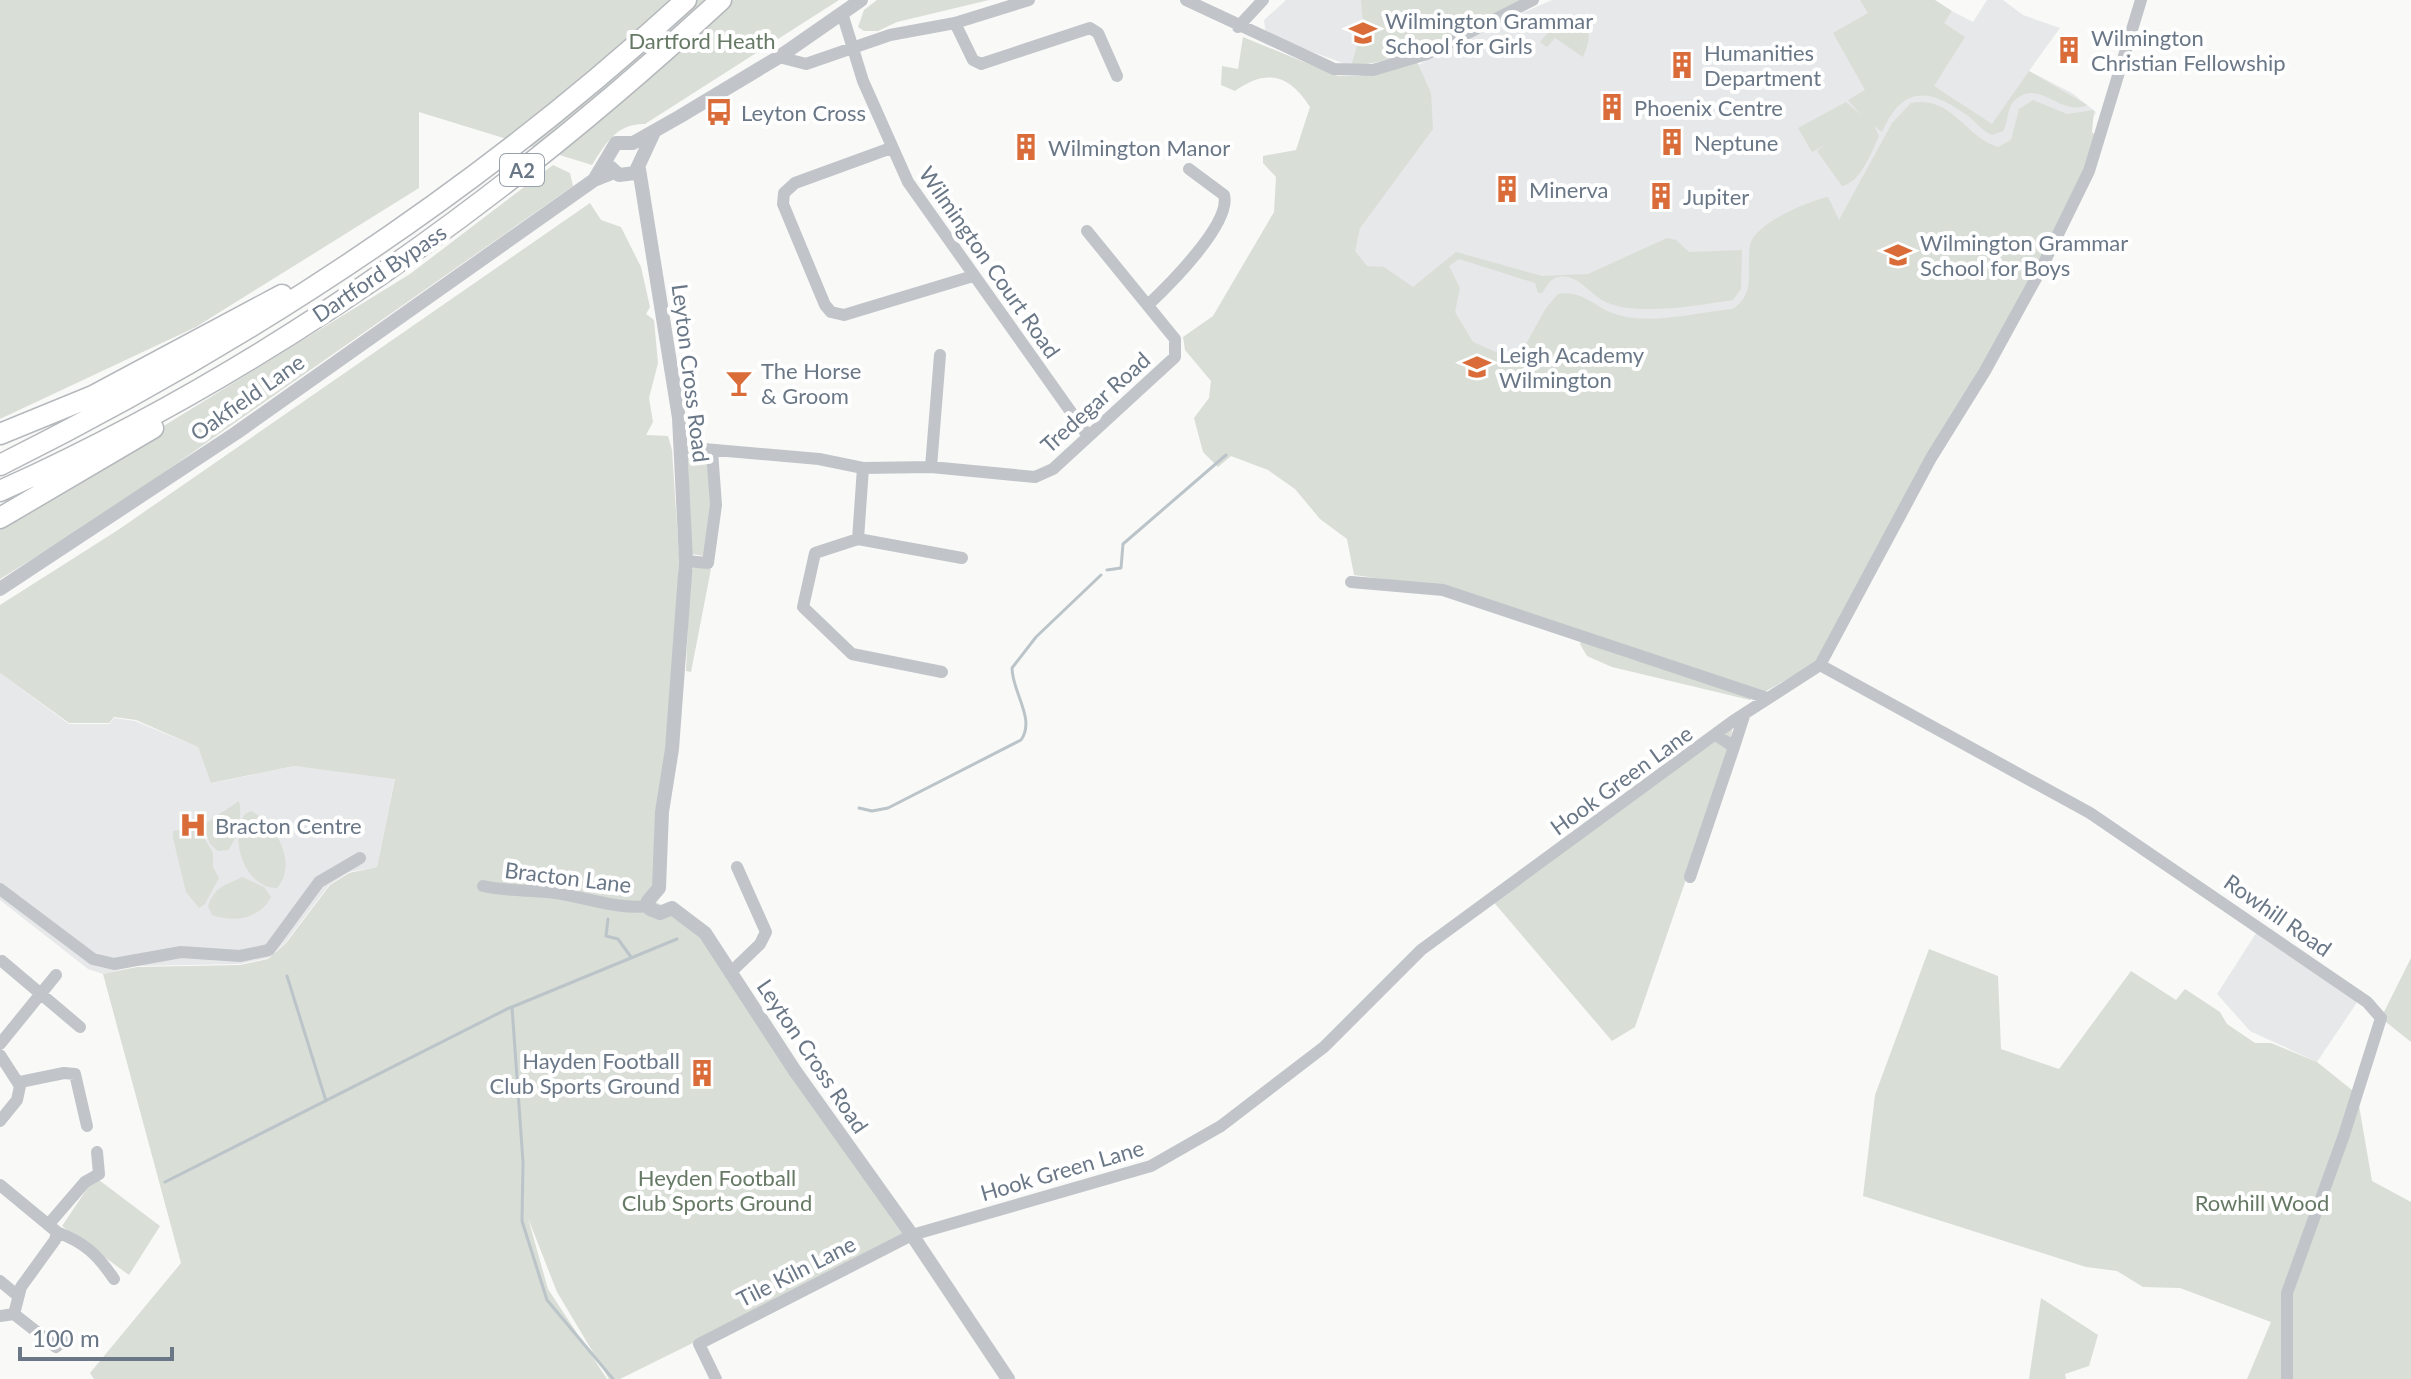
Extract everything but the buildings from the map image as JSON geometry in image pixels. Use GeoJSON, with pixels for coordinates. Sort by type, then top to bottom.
{"type":"FeatureCollection","features":[{"type":"Feature","properties":{"kind":"highway","name":"Dartford Bypass"},"geometry":{"type":"LineString","coordinates":[[0,465],[125,401],[264,321],[424,214],[581,93],[686,0]]}},
{"type":"Feature","properties":{"kind":"highway","name":"Dartford Bypass"},"geometry":{"type":"LineString","coordinates":[[0,491],[162,409],[308,322],[439,233],[553,146],[721,0]]}},
{"type":"Feature","properties":{"kind":"highway"},"geometry":{"type":"LineString","coordinates":[[0,434],[93,396],[224,329],[424,214]]}},
{"type":"Feature","properties":{"kind":"highway"},"geometry":{"type":"LineString","coordinates":[[0,518],[161,423],[308,322]]}},
{"type":"Feature","properties":{"kind":"street","name":"Oakfield Lane"},"geometry":{"type":"LineString","coordinates":[[0,589],[236,433],[594,180],[621,169],[616,143],[637,148],[654,131],[779,57],[861,0]]}},
{"type":"Feature","properties":{"kind":"street"},"geometry":{"type":"LineString","coordinates":[[779,57],[806,64],[890,35],[955,23],[1029,0]]}},
{"type":"Feature","properties":{"kind":"street"},"geometry":{"type":"LineString","coordinates":[[1186,0],[1238,27],[1334,69],[1373,70],[1427,54],[1533,0]]}},
{"type":"Feature","properties":{"kind":"street"},"geometry":{"type":"LineString","coordinates":[[1238,27],[1263,0]]}},
{"type":"Feature","properties":{"kind":"street","name":"Hook Green Lane"},"geometry":{"type":"LineString","coordinates":[[912,1235],[1151,1166],[1221,1126],[1324,1047],[1421,950],[1745,713],[1820,665],[1931,458],[1985,371],[2040,271],[2089,171],[2141,0]]}},
{"type":"Feature","properties":{"kind":"street","name":"Wilmington Court Road"},"geometry":{"type":"LineString","coordinates":[[842,13],[891,148],[908,182],[1088,436]]}},
{"type":"Feature","properties":{"kind":"street"},"geometry":{"type":"LineString","coordinates":[[955,23],[973,60],[981,64],[1090,28],[1098,33],[1117,76]]}},
{"type":"Feature","properties":{"kind":"street"},"geometry":{"type":"LineString","coordinates":[[621,169],[637,148]]}},
{"type":"Feature","properties":{"kind":"street"},"geometry":{"type":"LineString","coordinates":[[891,148],[795,183],[784,193],[786,212],[828,310],[844,315],[973,276]]}},
{"type":"Feature","properties":{"kind":"street","name":"Leyton Cross Road"},"geometry":{"type":"LineString","coordinates":[[621,169],[642,191],[681,447],[686,561],[677,701],[662,812],[659,888],[650,895],[649,906]]}},
{"type":"Feature","properties":{"kind":"street"},"geometry":{"type":"LineString","coordinates":[[1148,305],[1181,274],[1225,211],[1224,195],[1189,169]]}},
{"type":"Feature","properties":{"kind":"street","name":"Tredegar Road"},"geometry":{"type":"LineString","coordinates":[[681,447],[819,459],[863,468],[931,467],[1035,477],[1053,469],[1175,357],[1175,339],[1087,231]]}},
{"type":"Feature","properties":{"kind":"street"},"geometry":{"type":"LineString","coordinates":[[931,467],[940,355]]}},
{"type":"Feature","properties":{"kind":"street","name":"Leyton Cross Road"},"geometry":{"type":"LineString","coordinates":[[686,561],[708,563],[716,505],[712,451]]}},
{"type":"Feature","properties":{"kind":"street"},"geometry":{"type":"LineString","coordinates":[[858,539],[863,468]]}},
{"type":"Feature","properties":{"kind":"street"},"geometry":{"type":"LineString","coordinates":[[942,672],[852,654],[803,607],[815,553],[858,539],[962,558]]}},
{"type":"Feature","properties":{"kind":"street"},"geometry":{"type":"LineString","coordinates":[[1351,582],[1443,590],[1767,698]]}},
{"type":"Feature","properties":{"kind":"street","name":"Rowhill Road"},"geometry":{"type":"LineString","coordinates":[[1820,665],[2090,813],[2345,986],[2367,1002],[2381,1018],[2344,1135],[2287,1293],[2287,1379]]}},
{"type":"Feature","properties":{"kind":"street"},"geometry":{"type":"LineString","coordinates":[[1690,877],[1745,713]]}},
{"type":"Feature","properties":{"kind":"street"},"geometry":{"type":"LineString","coordinates":[[1716,735],[1734,747]]}},
{"type":"Feature","properties":{"kind":"street"},"geometry":{"type":"LineString","coordinates":[[0,889],[93,959],[114,964],[181,952],[240,956],[269,950],[319,882],[360,858]]}},
{"type":"Feature","properties":{"kind":"street"},"geometry":{"type":"LineString","coordinates":[[730,973],[760,944],[766,932],[737,867]]}},
{"type":"Feature","properties":{"kind":"street","name":"Bracton Lane"},"geometry":{"type":"LineString","coordinates":[[483,886],[507,891],[548,892],[616,906],[649,906]]}},
{"type":"Feature","properties":{"kind":"street","name":"Leyton Cross Road"},"geometry":{"type":"LineString","coordinates":[[659,888],[672,894],[672,908],[705,933],[860,1166],[912,1235],[1008,1379]]}},
{"type":"Feature","properties":{"kind":"street"},"geometry":{"type":"LineString","coordinates":[[649,906],[660,913],[672,908]]}},
{"type":"Feature","properties":{"kind":"street"},"geometry":{"type":"LineString","coordinates":[[2,961],[80,1027]]}},
{"type":"Feature","properties":{"kind":"street"},"geometry":{"type":"LineString","coordinates":[[0,1044],[56,975]]}},
{"type":"Feature","properties":{"kind":"street"},"geometry":{"type":"LineString","coordinates":[[0,1055],[20,1082],[19,1096],[4,1106],[0,1121]]}},
{"type":"Feature","properties":{"kind":"street"},"geometry":{"type":"LineString","coordinates":[[20,1082],[64,1073],[75,1074],[87,1126]]}},
{"type":"Feature","properties":{"kind":"street"},"geometry":{"type":"LineString","coordinates":[[14,1314],[18,1296],[52,1229],[85,1182],[99,1174],[97,1152]]}},
{"type":"Feature","properties":{"kind":"street"},"geometry":{"type":"LineString","coordinates":[[0,1185],[52,1229],[94,1251],[114,1279]]}},
{"type":"Feature","properties":{"kind":"street","name":"Tile Kiln Lane"},"geometry":{"type":"LineString","coordinates":[[716,1379],[699,1344],[912,1235]]}},
{"type":"Feature","properties":{"kind":"street"},"geometry":{"type":"LineString","coordinates":[[0,1281],[18,1296]]}},
{"type":"Feature","properties":{"kind":"street"},"geometry":{"type":"LineString","coordinates":[[0,1316],[14,1314],[56,1347],[63,1341]]}},
{"type":"Feature","properties":{"kind":"shaded area","name":"Wilmington Grammar School for Girls"},"geometry":{"type":"Polygon","coordinates":[[[1286,0],[1529,0],[1351,66],[1266,35],[1264,20],[1286,0]]]}},
{"type":"Feature","properties":{"kind":"shaded area"},"geometry":{"type":"Polygon","coordinates":[[[1552,0],[1879,0],[1965,37],[1943,23],[1952,11],[1973,22],[1987,0],[2003,0],[2023,15],[2060,28],[2029,71],[2072,93],[2096,112],[1925,453],[1232,305],[1362,77],[1398,72],[1420,64],[1479,32],[1552,0]]]}},
{"type":"Feature","properties":{"kind":"shaded area","name":"Bracton Centre"},"geometry":{"type":"Polygon","coordinates":[[[0,673],[69,724],[109,724],[114,718],[135,721],[198,747],[212,783],[294,766],[395,778],[377,867],[349,872],[329,885],[285,943],[268,958],[240,964],[137,966],[103,974],[88,969],[0,900],[0,673]]]}},
{"type":"Feature","properties":{"kind":"shaded area"},"geometry":{"type":"Polygon","coordinates":[[[2260,927],[2358,1001],[2317,1062],[2250,1031],[2217,994],[2260,927]]]}},
{"type":"Feature","properties":{"kind":"green space","name":"Dartford Heath"},"geometry":{"type":"Polygon","coordinates":[[[0,0],[839,0],[645,124],[620,131],[592,165],[419,112],[419,188],[196,327],[0,419],[0,0]]]}},
{"type":"Feature","properties":{"kind":"green space"},"geometry":{"type":"Polygon","coordinates":[[[877,0],[989,0],[897,22],[878,31],[864,31],[858,27],[864,10],[877,0]]]}},
{"type":"Feature","properties":{"kind":"green space"},"geometry":{"type":"Polygon","coordinates":[[[1361,0],[1529,0],[1420,50],[1375,63],[1351,66],[1363,26],[1361,0]]]}},
{"type":"Feature","properties":{"kind":"green space"},"geometry":{"type":"Polygon","coordinates":[[[1860,0],[1935,0],[1952,11],[1944,23],[1965,37],[1934,86],[1992,124],[2029,71],[2087,105],[2078,108],[2041,95],[2023,95],[2012,104],[2003,131],[1992,135],[1940,99],[1917,96],[1907,99],[1898,106],[1882,132],[1874,126],[1879,136],[1869,158],[1855,179],[1842,186],[1817,151],[1825,145],[1812,152],[1798,128],[1846,102],[1861,115],[1848,100],[1865,90],[1833,33],[1868,13],[1860,0]]]}},
{"type":"Feature","properties":{"kind":"green space"},"geometry":{"type":"Polygon","coordinates":[[[1568,15],[1584,15],[1588,25],[1589,36],[1583,57],[1555,38],[1547,47],[1540,42],[1559,19],[1568,15]]]}},
{"type":"Feature","properties":{"kind":"green space","name":"Leigh Academy Wilmington"},"geometry":{"type":"Polygon","coordinates":[[[1243,37],[1338,76],[1359,76],[1417,62],[1431,93],[1433,129],[1360,228],[1355,251],[1367,266],[1384,267],[1413,287],[1456,252],[1542,276],[1588,274],[1667,238],[1676,240],[1689,252],[1742,250],[1741,289],[1733,300],[1652,309],[1608,303],[1579,282],[1566,277],[1553,279],[1542,293],[1538,293],[1535,283],[1459,259],[1449,266],[1460,288],[1455,312],[1473,342],[1505,356],[1522,351],[1546,308],[1558,294],[1581,296],[1615,314],[1643,319],[1733,309],[1748,288],[1750,245],[1754,237],[1783,215],[1828,197],[1839,220],[1892,123],[1911,103],[1937,105],[1998,147],[2011,140],[2019,109],[2033,100],[2067,114],[2094,110],[2092,132],[2095,135],[2087,165],[2028,284],[1816,663],[1750,700],[1612,667],[1587,656],[1580,644],[1584,635],[1426,585],[1354,575],[1347,539],[1320,519],[1295,489],[1268,470],[1231,456],[1218,467],[1203,452],[1194,418],[1209,398],[1211,381],[1185,350],[1183,337],[1213,316],[1274,212],[1276,177],[1263,163],[1263,156],[1296,150],[1310,107],[1294,88],[1277,78],[1257,79],[1235,91],[1221,85],[1222,66],[1238,69],[1243,37]]]}},
{"type":"Feature","properties":{"kind":"green space"},"geometry":{"type":"Polygon","coordinates":[[[553,165],[570,173],[573,186],[102,516],[0,579],[0,527],[410,274],[553,165]]]}},
{"type":"Feature","properties":{"kind":"green space","name":"Heyden Football Club Sports Ground"},"geometry":{"type":"Polygon","coordinates":[[[590,203],[601,220],[621,227],[641,267],[650,307],[646,314],[654,320],[658,363],[649,398],[653,422],[646,435],[668,436],[672,450],[679,556],[674,684],[655,902],[682,914],[704,933],[911,1235],[620,1379],[609,1379],[557,1292],[528,1218],[548,1289],[607,1379],[94,1379],[90,1373],[181,1263],[103,974],[137,967],[240,965],[268,959],[286,943],[330,885],[349,873],[377,867],[395,779],[294,766],[211,783],[198,747],[136,720],[114,717],[109,723],[69,723],[0,673],[0,605],[118,530],[590,203]]]}},
{"type":"Feature","properties":{"kind":"green space"},"geometry":{"type":"Polygon","coordinates":[[[705,456],[709,461],[711,518],[704,556],[691,554],[688,458],[705,456]]]}},
{"type":"Feature","properties":{"kind":"green space"},"geometry":{"type":"Polygon","coordinates":[[[696,567],[711,569],[691,672],[686,671],[690,570],[696,567]]]}},
{"type":"Feature","properties":{"kind":"green space"},"geometry":{"type":"Polygon","coordinates":[[[1733,722],[1729,755],[1635,1027],[1612,1041],[1491,899],[1733,722]]]}},
{"type":"Feature","properties":{"kind":"green space"},"geometry":{"type":"Polygon","coordinates":[[[239,801],[240,820],[234,840],[228,850],[218,851],[210,844],[203,825],[239,801]]]}},
{"type":"Feature","properties":{"kind":"green space"},"geometry":{"type":"Polygon","coordinates":[[[251,811],[269,825],[282,845],[285,868],[277,888],[256,880],[243,860],[238,835],[245,814],[251,811]]]}},
{"type":"Feature","properties":{"kind":"green space"},"geometry":{"type":"Polygon","coordinates":[[[198,827],[213,853],[213,867],[219,878],[205,904],[199,908],[186,892],[173,838],[173,831],[198,827]]]}},
{"type":"Feature","properties":{"kind":"green space"},"geometry":{"type":"Polygon","coordinates":[[[242,877],[264,887],[271,897],[266,904],[253,914],[237,919],[212,915],[208,906],[214,894],[242,877]]]}},
{"type":"Feature","properties":{"kind":"green space","name":"Rowhill Wood"},"geometry":{"type":"Polygon","coordinates":[[[1929,949],[1998,976],[2001,1049],[2059,1069],[2131,971],[2176,1000],[2185,989],[2220,1012],[2227,1024],[2255,1043],[2271,1043],[2317,1062],[2357,1094],[2372,1181],[2411,1202],[2411,1379],[2247,1379],[2271,1322],[2180,1288],[2143,1287],[2117,1271],[2086,1267],[1863,1196],[1875,1095],[1929,949]]]}},
{"type":"Feature","properties":{"kind":"green space"},"geometry":{"type":"Polygon","coordinates":[[[2411,958],[2411,1042],[2381,1018],[2411,958]]]}},
{"type":"Feature","properties":{"kind":"green space"},"geometry":{"type":"Polygon","coordinates":[[[95,1177],[160,1226],[129,1275],[62,1226],[95,1177]]]}},
{"type":"Feature","properties":{"kind":"green space"},"geometry":{"type":"Polygon","coordinates":[[[2041,1298],[2098,1335],[2089,1366],[2065,1374],[2066,1379],[2029,1379],[2041,1298]]]}},
{"type":"Feature","properties":{"kind":"waterway"},"geometry":{"type":"LineString","coordinates":[[1107,570],[1121,568],[1123,544],[1226,455]]}},
{"type":"Feature","properties":{"kind":"waterway"},"geometry":{"type":"LineString","coordinates":[[859,808],[872,811],[888,808],[1021,740],[1025,732],[1025,714],[1012,668],[1036,637],[1101,575]]}},
{"type":"Feature","properties":{"kind":"waterway"},"geometry":{"type":"LineString","coordinates":[[608,919],[606,936],[618,939],[631,957]]}},
{"type":"Feature","properties":{"kind":"waterway"},"geometry":{"type":"LineString","coordinates":[[613,1379],[547,1300],[522,1221],[523,1162],[512,1007],[677,939]]}},
{"type":"Feature","properties":{"kind":"waterway"},"geometry":{"type":"LineString","coordinates":[[287,976],[326,1101]]}},
{"type":"Feature","properties":{"kind":"waterway"},"geometry":{"type":"LineString","coordinates":[[165,1182],[511,1007]]}},
{"type":"Feature","properties":{"kind":"place","name":"Wilmington Grammar School for Girls"},"geometry":{"type":"Point","coordinates":[1363,33]}},
{"type":"Feature","properties":{"kind":"place","name":"Wilmington Christian Fellowship"},"geometry":{"type":"Point","coordinates":[2069,50]}},
{"type":"Feature","properties":{"kind":"place","name":"Humanities Department"},"geometry":{"type":"Point","coordinates":[1682,65]}},
{"type":"Feature","properties":{"kind":"place","name":"Phoenix Centre"},"geometry":{"type":"Point","coordinates":[1612,107]}},
{"type":"Feature","properties":{"kind":"place","name":"Leyton Cross"},"geometry":{"type":"Point","coordinates":[719,112]}},
{"type":"Feature","properties":{"kind":"place","name":"Neptune"},"geometry":{"type":"Point","coordinates":[1672,142]}},
{"type":"Feature","properties":{"kind":"place","name":"Wilmington Manor"},"geometry":{"type":"Point","coordinates":[1026,147]}},
{"type":"Feature","properties":{"kind":"place","name":"Minerva"},"geometry":{"type":"Point","coordinates":[1507,189]}},
{"type":"Feature","properties":{"kind":"place","name":"Jupiter"},"geometry":{"type":"Point","coordinates":[1661,196]}},
{"type":"Feature","properties":{"kind":"place","name":"Wilmington Grammar School for Boys"},"geometry":{"type":"Point","coordinates":[1898,255]}},
{"type":"Feature","properties":{"kind":"place","name":"Leigh Academy Wilmington"},"geometry":{"type":"Point","coordinates":[1477,367]}},
{"type":"Feature","properties":{"kind":"place","name":"The Horse & Groom"},"geometry":{"type":"Point","coordinates":[739,383]}},
{"type":"Feature","properties":{"kind":"place","name":"Bracton Centre"},"geometry":{"type":"Point","coordinates":[193,825]}},
{"type":"Feature","properties":{"kind":"place","name":"Hayden Football Club Sports Ground"},"geometry":{"type":"Point","coordinates":[702,1073]}}]}
